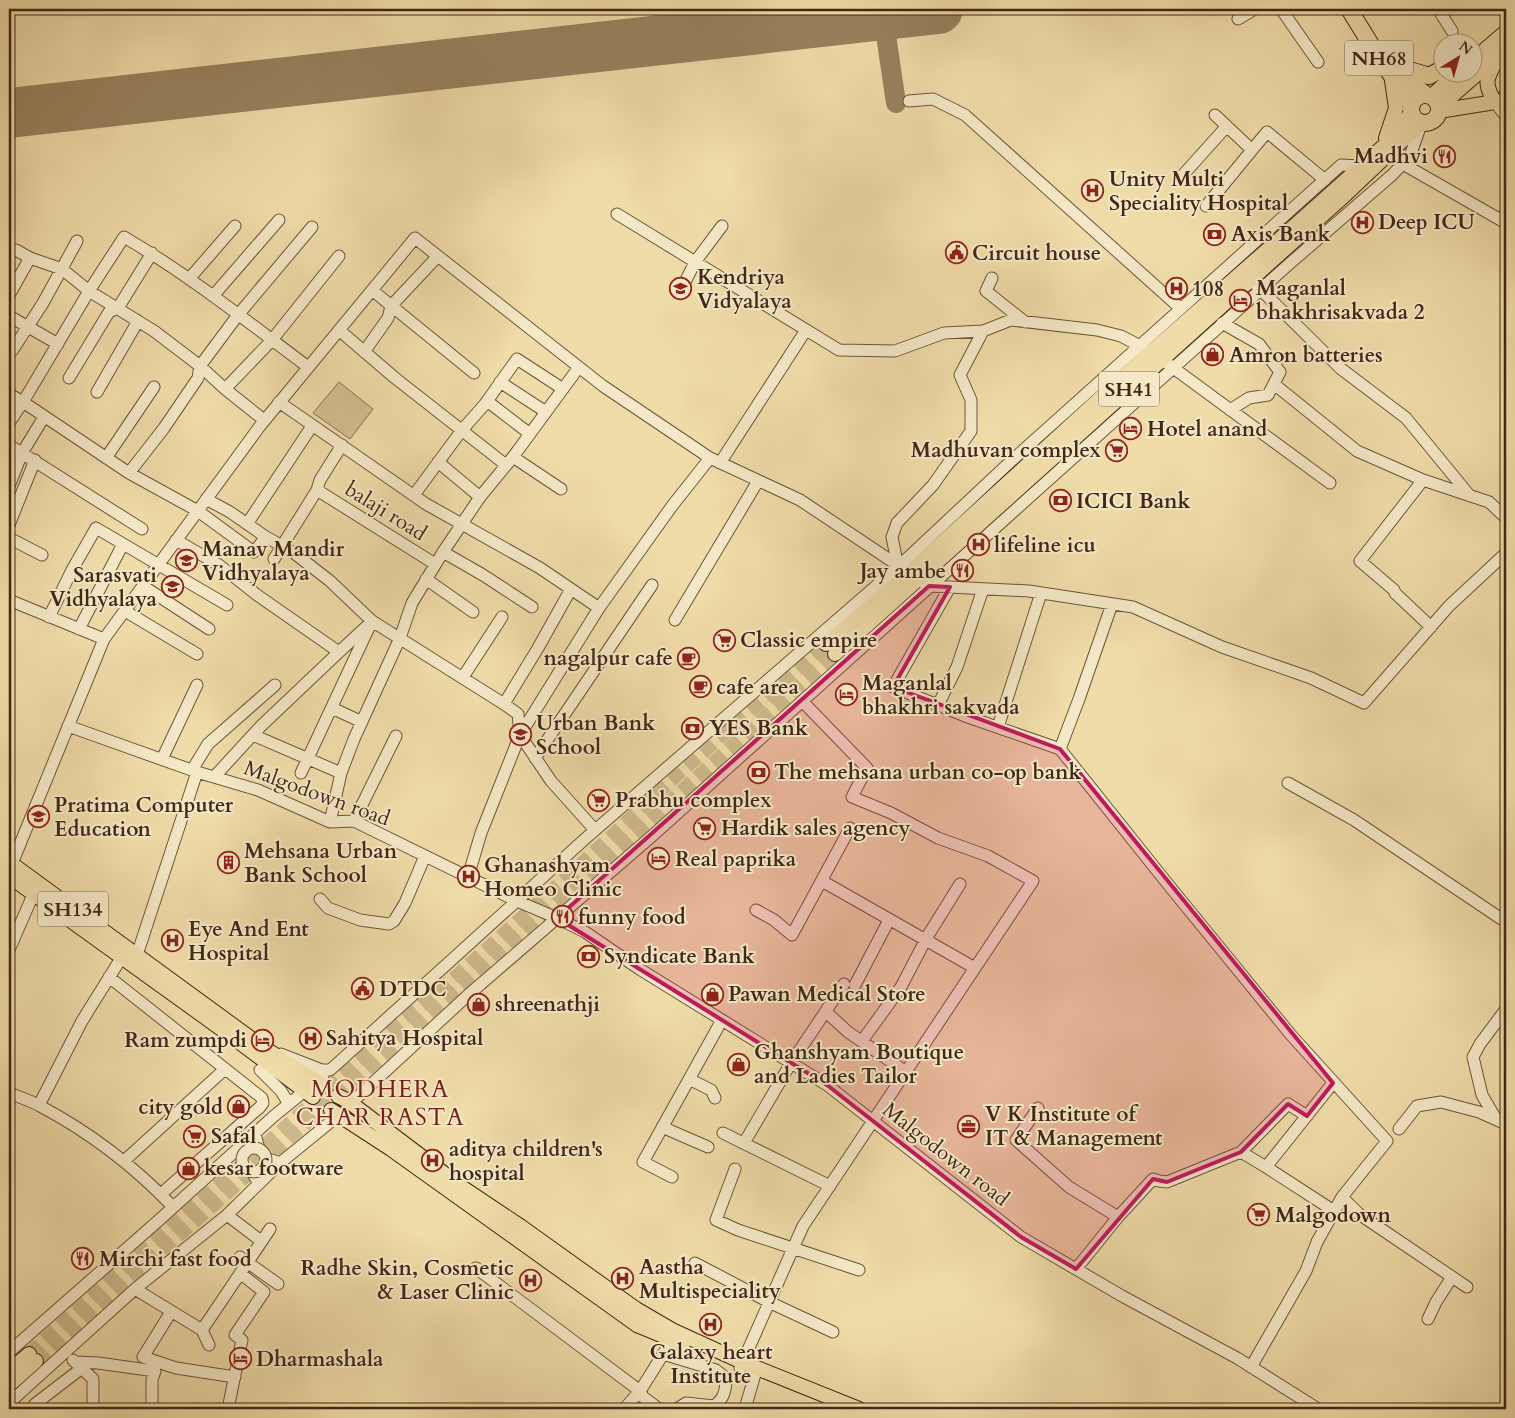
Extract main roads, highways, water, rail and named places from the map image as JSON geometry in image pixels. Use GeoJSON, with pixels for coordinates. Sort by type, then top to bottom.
{"type":"FeatureCollection","features":[{"type":"Feature","properties":{"kind":"highway","name":"NH68"},"geometry":{"type":"LineString","coordinates":[[1349,9],[1378,56],[1394,70],[1434,102],[1438,115],[1431,122],[1415,113],[1394,70],[1358,9]]}},
{"type":"Feature","properties":{"kind":"highway","name":"NH68"},"geometry":{"type":"LineString","coordinates":[[1434,102],[1500,46]]}},
{"type":"Feature","properties":{"kind":"highway"},"geometry":{"type":"LineString","coordinates":[[1482,51],[1500,46]]}},
{"type":"Feature","properties":{"kind":"highway"},"geometry":{"type":"LineString","coordinates":[[1482,56],[1500,46]]}},
{"type":"Feature","properties":{"kind":"highway"},"geometry":{"type":"LineString","coordinates":[[1394,70],[1429,76],[1432,74]]}},
{"type":"Feature","properties":{"kind":"highway","name":"NH68"},"geometry":{"type":"LineString","coordinates":[[1434,102],[1451,82]]}},
{"type":"Feature","properties":{"kind":"highway","name":"NH68"},"geometry":{"type":"LineString","coordinates":[[1415,113],[1417,97],[1434,102]]}},
{"type":"Feature","properties":{"kind":"main road"},"geometry":{"type":"LineString","coordinates":[[1500,46],[1487,82],[1489,92],[1503,100]]}},
{"type":"Feature","properties":{"kind":"main road"},"geometry":{"type":"LineString","coordinates":[[1384,146],[1396,108],[1394,70]]}},
{"type":"Feature","properties":{"kind":"main road"},"geometry":{"type":"LineString","coordinates":[[1434,102],[1503,100]]}},
{"type":"Feature","properties":{"kind":"main road","name":"SH41"},"geometry":{"type":"LineString","coordinates":[[835,646],[1156,356],[1229,284],[1384,146],[1415,113]]}},
{"type":"Feature","properties":{"kind":"main road","name":"SH41"},"geometry":{"type":"LineString","coordinates":[[1156,356],[1255,284],[1346,194],[1415,113]]}},
{"type":"Feature","properties":{"kind":"main road","name":"SH134"},"geometry":{"type":"LineString","coordinates":[[10,868],[35,888],[129,953],[263,1060]]}},
{"type":"Feature","properties":{"kind":"main road"},"geometry":{"type":"LineString","coordinates":[[263,1060],[331,1087],[338,1096],[460,1192],[637,1325],[672,1340],[859,1409]]}},
{"type":"Feature","properties":{"kind":"main road"},"geometry":{"type":"LineString","coordinates":[[263,1060],[309,1094],[318,1109],[335,1112],[460,1192],[520,1226],[636,1309],[755,1374],[841,1409]]}},
{"type":"Feature","properties":{"kind":"main road"},"geometry":{"type":"LineString","coordinates":[[309,1094],[320,1083]]}},
{"type":"Feature","properties":{"kind":"main road"},"geometry":{"type":"LineString","coordinates":[[335,1112],[338,1096]]}},
{"type":"Feature","properties":{"kind":"main road"},"geometry":{"type":"LineString","coordinates":[[10,1376],[32,1358]]}},
{"type":"Feature","properties":{"kind":"tunnel"},"geometry":{"type":"LineString","coordinates":[[29,1354],[140,1253],[279,1133],[382,1039],[443,988],[572,873],[676,776],[826,644]]}},
{"type":"Feature","properties":{"kind":"tunnel"},"geometry":{"type":"LineString","coordinates":[[36,1361],[634,834],[835,654]]}},
{"type":"Feature","properties":{"kind":"place","name":"Madhvi"},"geometry":{"type":"Point","coordinates":[1444,156]}},
{"type":"Feature","properties":{"kind":"place","name":"Unity Multi Speciality Hospital"},"geometry":{"type":"Point","coordinates":[1093,191]}},
{"type":"Feature","properties":{"kind":"place","name":"Deep ICU"},"geometry":{"type":"Point","coordinates":[1362,222]}},
{"type":"Feature","properties":{"kind":"place","name":"Axis Bank"},"geometry":{"type":"Point","coordinates":[1215,234]}},
{"type":"Feature","properties":{"kind":"place","name":"Circuit house"},"geometry":{"type":"Point","coordinates":[956,253]}},
{"type":"Feature","properties":{"kind":"place","name":"Kendriya Vidyalaya"},"geometry":{"type":"Point","coordinates":[681,289]}},
{"type":"Feature","properties":{"kind":"place","name":"108"},"geometry":{"type":"Point","coordinates":[1176,289]}},
{"type":"Feature","properties":{"kind":"place","name":"Maganlal bhakhrisakvada 2"},"geometry":{"type":"Point","coordinates":[1240,300]}},
{"type":"Feature","properties":{"kind":"place","name":"Amron batteries"},"geometry":{"type":"Point","coordinates":[1213,355]}},
{"type":"Feature","properties":{"kind":"place","name":"Hotel anand"},"geometry":{"type":"Point","coordinates":[1131,429]}},
{"type":"Feature","properties":{"kind":"place","name":"Madhuvan complex"},"geometry":{"type":"Point","coordinates":[1117,450]}},
{"type":"Feature","properties":{"kind":"place","name":"ICICI Bank"},"geometry":{"type":"Point","coordinates":[1060,501]}},
{"type":"Feature","properties":{"kind":"place","name":"lifeline icu"},"geometry":{"type":"Point","coordinates":[978,545]}},
{"type":"Feature","properties":{"kind":"place","name":"Manav Mandir Vidhyalaya"},"geometry":{"type":"Point","coordinates":[186,561]}},
{"type":"Feature","properties":{"kind":"place","name":"Jay ambe"},"geometry":{"type":"Point","coordinates":[962,571]}},
{"type":"Feature","properties":{"kind":"place","name":"Sarasvati Vidhyalaya"},"geometry":{"type":"Point","coordinates":[173,587]}},
{"type":"Feature","properties":{"kind":"place","name":"Classic empire"},"geometry":{"type":"Point","coordinates":[724,640]}},
{"type":"Feature","properties":{"kind":"place","name":"nagalpur cafe"},"geometry":{"type":"Point","coordinates":[689,658]}},
{"type":"Feature","properties":{"kind":"place","name":"cafe area"},"geometry":{"type":"Point","coordinates":[700,687]}},
{"type":"Feature","properties":{"kind":"place","name":"Maganlal bhakhri sakvada"},"geometry":{"type":"Point","coordinates":[846,695]}},
{"type":"Feature","properties":{"kind":"place","name":"YES Bank"},"geometry":{"type":"Point","coordinates":[693,728]}},
{"type":"Feature","properties":{"kind":"place","name":"Urban Bank School"},"geometry":{"type":"Point","coordinates":[520,735]}},
{"type":"Feature","properties":{"kind":"place","name":"The mehsana urban co-op bank"},"geometry":{"type":"Point","coordinates":[758,772]}},
{"type":"Feature","properties":{"kind":"place","name":"Prabhu complex"},"geometry":{"type":"Point","coordinates":[599,800]}},
{"type":"Feature","properties":{"kind":"place","name":"Pratima Computer Education"},"geometry":{"type":"Point","coordinates":[38,817]}},
{"type":"Feature","properties":{"kind":"place","name":"Hardik sales agency"},"geometry":{"type":"Point","coordinates":[705,828]}},
{"type":"Feature","properties":{"kind":"place","name":"Real paprika"},"geometry":{"type":"Point","coordinates":[659,859]}},
{"type":"Feature","properties":{"kind":"place","name":"Mehsana Urban Bank School"},"geometry":{"type":"Point","coordinates":[228,863]}},
{"type":"Feature","properties":{"kind":"place","name":"Ghanashyam Homeo Clinic"},"geometry":{"type":"Point","coordinates":[468,877]}},
{"type":"Feature","properties":{"kind":"place","name":"funny food"},"geometry":{"type":"Point","coordinates":[562,917]}},
{"type":"Feature","properties":{"kind":"place","name":"Eye And Ent Hospital"},"geometry":{"type":"Point","coordinates":[172,941]}},
{"type":"Feature","properties":{"kind":"place","name":"Syndicate Bank"},"geometry":{"type":"Point","coordinates":[588,956]}},
{"type":"Feature","properties":{"kind":"place","name":"DTDC"},"geometry":{"type":"Point","coordinates":[363,989]}},
{"type":"Feature","properties":{"kind":"place","name":"Pawan Medical Store"},"geometry":{"type":"Point","coordinates":[712,994]}},
{"type":"Feature","properties":{"kind":"place","name":"shreenathji"},"geometry":{"type":"Point","coordinates":[479,1004]}},
{"type":"Feature","properties":{"kind":"place","name":"Sahitya Hospital"},"geometry":{"type":"Point","coordinates":[310,1038]}},
{"type":"Feature","properties":{"kind":"place","name":"Ram zumpdi"},"geometry":{"type":"Point","coordinates":[263,1040]}},
{"type":"Feature","properties":{"kind":"place","name":"Ghanshyam Boutique and Ladies Tailor"},"geometry":{"type":"Point","coordinates":[738,1064]}},
{"type":"Feature","properties":{"kind":"place","name":"city gold"},"geometry":{"type":"Point","coordinates":[239,1107]}},
{"type":"Feature","properties":{"kind":"place","name":"V K Institute of IT & Management"},"geometry":{"type":"Point","coordinates":[969,1126]}},
{"type":"Feature","properties":{"kind":"place","name":"Safal"},"geometry":{"type":"Point","coordinates":[195,1136]}},
{"type":"Feature","properties":{"kind":"place","name":"aditya children's hospital"},"geometry":{"type":"Point","coordinates":[433,1161]}},
{"type":"Feature","properties":{"kind":"place","name":"kesar footware"},"geometry":{"type":"Point","coordinates":[188,1168]}},
{"type":"Feature","properties":{"kind":"place","name":"Malgodown"},"geometry":{"type":"Point","coordinates":[1259,1215]}},
{"type":"Feature","properties":{"kind":"place","name":"Mirchi fast food"},"geometry":{"type":"Point","coordinates":[83,1259]}},
{"type":"Feature","properties":{"kind":"place","name":"Aastha Multispeciality"},"geometry":{"type":"Point","coordinates":[623,1279]}},
{"type":"Feature","properties":{"kind":"place","name":"Radhe Skin, Cosmetic & Laser Clinic"},"geometry":{"type":"Point","coordinates":[530,1280]}},
{"type":"Feature","properties":{"kind":"place","name":"Galaxy heart Institute"},"geometry":{"type":"Point","coordinates":[711,1325]}},
{"type":"Feature","properties":{"kind":"place","name":"Dharmashala"},"geometry":{"type":"Point","coordinates":[240,1359]}},
{"type":"Feature","properties":{"kind":"district","name":"MODHERA CHAR RASTA"},"geometry":{"type":"Point","coordinates":[380,1103]}}]}
